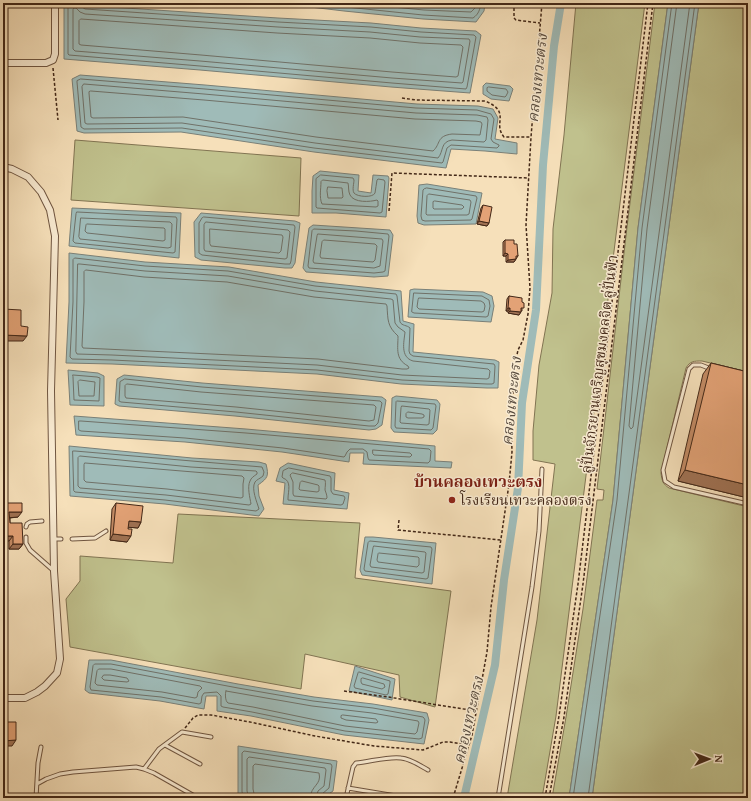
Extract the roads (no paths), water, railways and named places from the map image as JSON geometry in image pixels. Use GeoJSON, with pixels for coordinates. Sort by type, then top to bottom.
{"type":"FeatureCollection","features":[{"type":"Feature","properties":{"kind":"street"},"geometry":{"type":"LineString","coordinates":[[3,63],[46,63],[53,60],[55,54],[55,3]]}},
{"type":"Feature","properties":{"kind":"street"},"geometry":{"type":"LineString","coordinates":[[3,167],[12,169],[28,178],[41,192],[50,210],[55,236],[51,391],[54,571],[60,659],[57,673],[37,692],[25,698],[3,698]]}},
{"type":"Feature","properties":{"kind":"lane"},"geometry":{"type":"LineString","coordinates":[[714,370],[701,365],[693,365],[689,369],[663,470],[665,481],[674,487],[748,504]]}},
{"type":"Feature","properties":{"kind":"lane"},"geometry":{"type":"LineString","coordinates":[[498,798],[533,580],[539,530],[542,469]]}},
{"type":"Feature","properties":{"kind":"lane"},"geometry":{"type":"LineString","coordinates":[[26,527],[30,522],[42,521]]}},
{"type":"Feature","properties":{"kind":"lane"},"geometry":{"type":"LineString","coordinates":[[72,539],[95,538],[106,531]]}},
{"type":"Feature","properties":{"kind":"lane"},"geometry":{"type":"LineString","coordinates":[[26,537],[26,543],[30,550],[54,571]]}},
{"type":"Feature","properties":{"kind":"lane"},"geometry":{"type":"LineString","coordinates":[[53,539],[61,539]]}},
{"type":"Feature","properties":{"kind":"lane"},"geometry":{"type":"LineString","coordinates":[[144,769],[159,749],[182,732],[212,737]]}},
{"type":"Feature","properties":{"kind":"lane"},"geometry":{"type":"LineString","coordinates":[[165,745],[200,764]]}},
{"type":"Feature","properties":{"kind":"lane"},"geometry":{"type":"LineString","coordinates":[[36,798],[38,763],[41,747]]}},
{"type":"Feature","properties":{"kind":"lane"},"geometry":{"type":"LineString","coordinates":[[346,798],[352,767],[356,763],[402,758],[428,770]]}},
{"type":"Feature","properties":{"kind":"lane"},"geometry":{"type":"LineString","coordinates":[[37,784],[60,774],[136,767],[154,773],[198,798]]}},
{"type":"Feature","properties":{"kind":"lane"},"geometry":{"type":"LineString","coordinates":[[348,788],[408,798]]}},
{"type":"Feature","properties":{"kind":"water"},"geometry":{"type":"Polygon","coordinates":[[[254,3],[485,3],[484,11],[476,22],[423,19],[285,4],[254,3]]]}},
{"type":"Feature","properties":{"kind":"water"},"geometry":{"type":"Polygon","coordinates":[[[668,3],[699,3],[592,798],[569,798],[613,500],[638,228],[668,3]]]}},
{"type":"Feature","properties":{"kind":"water"},"geometry":{"type":"Polygon","coordinates":[[[64,4],[371,23],[476,31],[481,35],[470,93],[64,59],[64,4]]]}},
{"type":"Feature","properties":{"kind":"water"},"geometry":{"type":"Polygon","coordinates":[[[80,75],[417,104],[478,106],[493,109],[498,118],[495,139],[517,143],[517,154],[451,149],[446,168],[314,152],[181,132],[84,133],[77,131],[72,79],[80,75]]]}},
{"type":"Feature","properties":{"kind":"water"},"geometry":{"type":"Polygon","coordinates":[[[486,83],[510,86],[513,89],[509,101],[491,99],[483,94],[483,86],[486,83]]]}},
{"type":"Feature","properties":{"kind":"water"},"geometry":{"type":"Polygon","coordinates":[[[320,171],[359,175],[358,191],[371,193],[373,175],[388,176],[386,217],[336,213],[312,213],[313,176],[320,171]]]}},
{"type":"Feature","properties":{"kind":"water"},"geometry":{"type":"Polygon","coordinates":[[[427,184],[482,193],[476,224],[424,225],[418,223],[419,185],[427,184]]]}},
{"type":"Feature","properties":{"kind":"water"},"geometry":{"type":"Polygon","coordinates":[[[72,208],[181,213],[179,258],[69,246],[72,208]]]}},
{"type":"Feature","properties":{"kind":"water"},"geometry":{"type":"Polygon","coordinates":[[[201,213],[295,221],[300,223],[295,263],[292,268],[285,268],[201,260],[195,257],[194,222],[201,213]]]}},
{"type":"Feature","properties":{"kind":"water"},"geometry":{"type":"Polygon","coordinates":[[[313,225],[390,230],[393,235],[388,276],[374,277],[306,272],[303,268],[309,228],[313,225]]]}},
{"type":"Feature","properties":{"kind":"water"},"geometry":{"type":"Polygon","coordinates":[[[69,253],[145,262],[229,267],[316,282],[401,291],[403,321],[414,324],[413,352],[495,360],[499,362],[498,388],[401,384],[317,374],[66,363],[69,302],[69,253]]]}},
{"type":"Feature","properties":{"kind":"water"},"geometry":{"type":"Polygon","coordinates":[[[410,290],[483,292],[492,296],[494,306],[491,322],[408,317],[410,290]]]}},
{"type":"Feature","properties":{"kind":"water"},"geometry":{"type":"Polygon","coordinates":[[[68,370],[98,373],[104,376],[104,406],[70,405],[68,370]]]}},
{"type":"Feature","properties":{"kind":"water"},"geometry":{"type":"Polygon","coordinates":[[[124,375],[202,383],[382,397],[386,400],[382,425],[376,429],[369,430],[119,406],[115,404],[117,379],[124,375]]]}},
{"type":"Feature","properties":{"kind":"water"},"geometry":{"type":"Polygon","coordinates":[[[396,396],[437,400],[440,404],[437,430],[433,434],[394,432],[391,428],[392,398],[396,396]]]}},
{"type":"Feature","properties":{"kind":"water"},"geometry":{"type":"Polygon","coordinates":[[[74,416],[246,429],[435,446],[435,461],[452,462],[451,468],[363,464],[364,453],[350,453],[349,462],[282,452],[185,442],[76,435],[74,416]]]}},
{"type":"Feature","properties":{"kind":"water"},"geometry":{"type":"Polygon","coordinates":[[[69,446],[192,458],[259,462],[266,464],[267,476],[258,485],[259,496],[264,509],[259,516],[165,504],[70,496],[69,446]]]}},
{"type":"Feature","properties":{"kind":"water"},"geometry":{"type":"Polygon","coordinates":[[[288,463],[335,473],[334,490],[349,493],[347,509],[283,504],[285,483],[276,481],[280,468],[288,463]]]}},
{"type":"Feature","properties":{"kind":"water"},"geometry":{"type":"Polygon","coordinates":[[[365,537],[436,543],[432,584],[362,575],[360,570],[365,537]]]}},
{"type":"Feature","properties":{"kind":"water"},"geometry":{"type":"Polygon","coordinates":[[[89,660],[111,660],[314,697],[373,704],[427,713],[429,720],[424,744],[344,735],[251,716],[217,711],[217,696],[206,696],[204,709],[160,701],[89,693],[85,690],[89,660]]]}},
{"type":"Feature","properties":{"kind":"water"},"geometry":{"type":"Polygon","coordinates":[[[355,666],[395,679],[392,700],[349,691],[355,666]]]}},
{"type":"Feature","properties":{"kind":"water"},"geometry":{"type":"Polygon","coordinates":[[[238,746],[337,761],[333,791],[323,798],[243,798],[243,796],[238,796],[238,746]]]}},
{"type":"Feature","properties":{"kind":"waterway","name":"คลองเทวะตรง"},"geometry":{"type":"LineString","coordinates":[[464,798],[495,665],[504,580],[518,488],[522,403],[536,310],[543,165],[554,46],[561,3]]}},
{"type":"Feature","properties":{"kind":"place","name":"โรงเรียนเทวะคลองตรง"},"geometry":{"type":"Point","coordinates":[452,500]}},
{"type":"Feature","properties":{"kind":"district","name":"บ้านคลองเทวะตรง"},"geometry":{"type":"Point","coordinates":[478,481]}}]}
